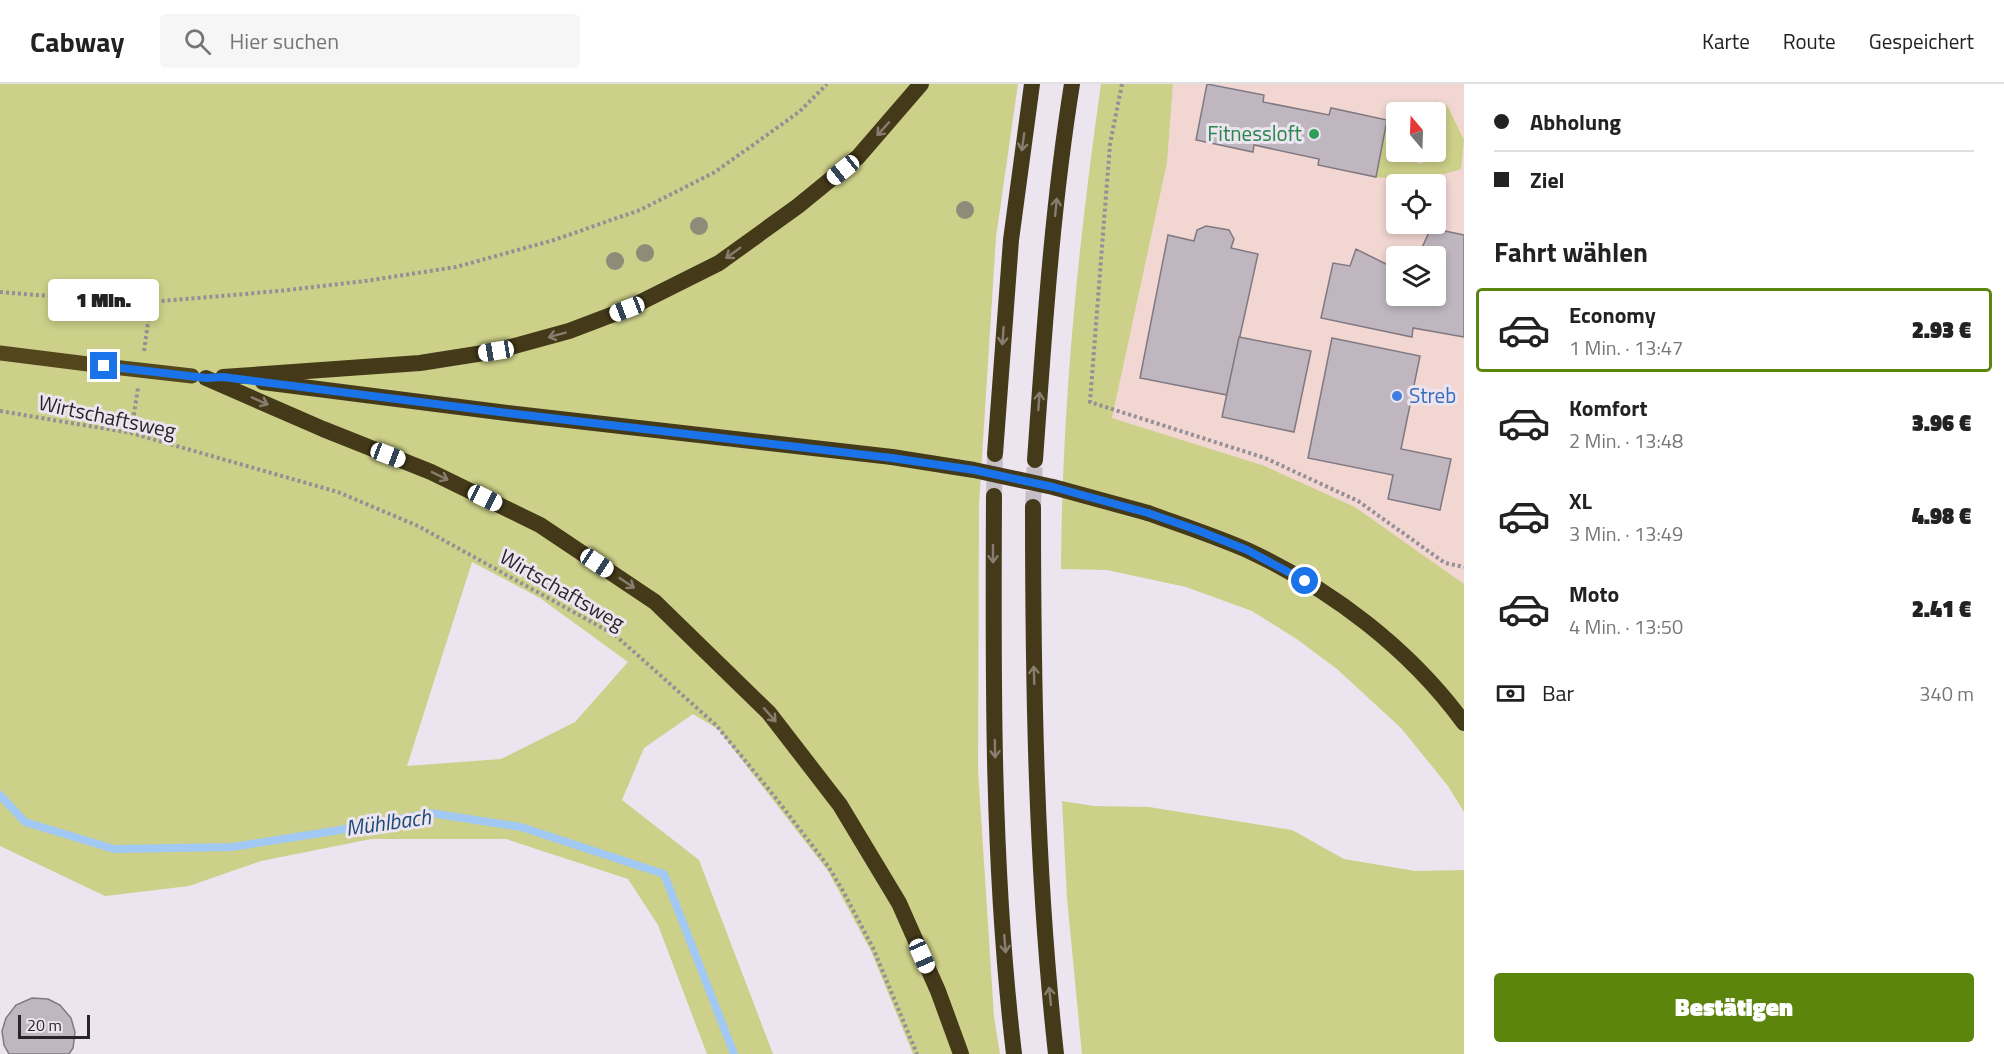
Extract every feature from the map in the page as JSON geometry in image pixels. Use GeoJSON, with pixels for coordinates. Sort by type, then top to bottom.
{"type":"FeatureCollection","features":[{"type":"Feature","properties":{"kind":"highway"},"geometry":{"type":"LineString","coordinates":[[207,377],[420,363],[496,351],[569,331],[627,309],[719,263],[798,206],[858,157],[921,84]]}},
{"type":"Feature","properties":{"kind":"highway"},"geometry":{"type":"LineString","coordinates":[[995,454],[1011,240],[1032,84]]}},
{"type":"Feature","properties":{"kind":"highway"},"geometry":{"type":"LineString","coordinates":[[1035,460],[1052,240],[1072,84]]}},
{"type":"Feature","properties":{"kind":"highway"},"geometry":{"type":"LineString","coordinates":[[207,377],[892,458],[974,470],[1042,484],[1148,513],[1247,550],[1305,581],[1370,625],[1431,681],[1464,723]]}},
{"type":"Feature","properties":{"kind":"highway"},"geometry":{"type":"LineString","coordinates":[[207,377],[323,429],[431,472],[540,525],[655,602],[769,713],[840,805],[899,903],[938,991],[961,1054]]}},
{"type":"Feature","properties":{"kind":"highway"},"geometry":{"type":"LineString","coordinates":[[994,496],[993,639],[997,805],[1002,916],[1014,1054]]}},
{"type":"Feature","properties":{"kind":"highway"},"geometry":{"type":"LineString","coordinates":[[1034,507],[1033,643],[1037,806],[1048,977],[1056,1054]]}},
{"type":"Feature","properties":{"kind":"main road"},"geometry":{"type":"LineString","coordinates":[[0,353],[207,377]]}},
{"type":"Feature","properties":{"kind":"path"},"geometry":{"type":"LineString","coordinates":[[0,292],[151,302],[279,291],[456,267],[554,240],[640,210],[715,172],[798,112],[827,84]]}},
{"type":"Feature","properties":{"kind":"path"},"geometry":{"type":"LineString","coordinates":[[1122,84],[1110,144],[1090,402],[1265,458],[1358,501],[1445,563],[1464,567]]}},
{"type":"Feature","properties":{"kind":"path","name":"Wirtschaftsweg"},"geometry":{"type":"LineString","coordinates":[[0,411],[131,433],[338,492],[418,526],[615,635],[716,725],[828,866],[873,948],[917,1054]]}},
{"type":"Feature","properties":{"kind":"shaded area"},"geometry":{"type":"Polygon","coordinates":[[[1173,84],[1464,84],[1464,584],[1355,507],[1262,465],[1112,418],[1167,163],[1173,84]]]}},
{"type":"Feature","properties":{"kind":"green space"},"geometry":{"type":"Polygon","coordinates":[[[0,84],[1018,84],[996,237],[979,504],[978,770],[994,1017],[1000,1054],[913,1054],[871,951],[828,871],[718,729],[693,714],[644,748],[622,800],[699,860],[773,1054],[707,1054],[658,925],[628,879],[506,839],[371,839],[261,861],[189,886],[105,896],[0,846],[0,84]],[[472,562],[407,766],[501,759],[575,722],[628,662],[540,598],[472,562]]]}},
{"type":"Feature","properties":{"kind":"green space"},"geometry":{"type":"Polygon","coordinates":[[[1101,84],[1173,84],[1167,163],[1112,418],[1262,465],[1355,507],[1464,584],[1464,812],[1448,786],[1401,728],[1337,669],[1298,640],[1252,611],[1186,587],[1107,570],[1061,569],[1068,386],[1078,265],[1101,84]]]}},
{"type":"Feature","properties":{"kind":"green space"},"geometry":{"type":"Polygon","coordinates":[[[1447,105],[1464,140],[1461,169],[1443,174],[1386,174],[1386,178],[1376,177],[1386,124],[1386,162],[1422,164],[1422,162],[1446,162],[1447,105]]]}},
{"type":"Feature","properties":{"kind":"green space"},"geometry":{"type":"Polygon","coordinates":[[[1062,801],[1094,806],[1149,807],[1292,830],[1344,859],[1415,871],[1464,870],[1464,1054],[1082,1054],[1067,898],[1062,801]]]}},
{"type":"Feature","properties":{"kind":"building"},"geometry":{"type":"Polygon","coordinates":[[[1207,84],[1264,95],[1263,102],[1329,115],[1331,108],[1386,120],[1376,177],[1318,165],[1319,159],[1254,145],[1253,152],[1196,140],[1207,84]]]}},
{"type":"Feature","properties":{"kind":"building"},"geometry":{"type":"Polygon","coordinates":[[[1206,226],[1229,230],[1234,239],[1231,248],[1258,254],[1227,395],[1140,378],[1168,235],[1194,241],[1197,230],[1206,226]]]}},
{"type":"Feature","properties":{"kind":"building"},"geometry":{"type":"Polygon","coordinates":[[[1446,231],[1464,235],[1464,337],[1413,328],[1412,337],[1321,318],[1333,263],[1350,266],[1356,249],[1386,264],[1386,306],[1446,306],[1446,246],[1423,246],[1428,234],[1446,234],[1446,231]]]}},
{"type":"Feature","properties":{"kind":"building"},"geometry":{"type":"Polygon","coordinates":[[[1239,337],[1311,351],[1294,432],[1222,417],[1239,337]]]}},
{"type":"Feature","properties":{"kind":"building"},"geometry":{"type":"Polygon","coordinates":[[[1332,338],[1420,356],[1401,449],[1451,459],[1440,510],[1388,499],[1393,475],[1308,458],[1332,338]]]}},
{"type":"Feature","properties":{"kind":"building"},"geometry":{"type":"Polygon","coordinates":[[[32,998],[48,999],[60,1005],[71,1018],[75,1032],[73,1048],[69,1054],[9,1054],[4,1045],[2,1031],[6,1018],[16,1005],[32,998]]]}},
{"type":"Feature","properties":{"kind":"waterway","name":"Mühlbach"},"geometry":{"type":"LineString","coordinates":[[0,795],[25,822],[114,849],[232,847],[430,813],[521,827],[664,874],[734,1054]]}},
{"type":"Feature","properties":{"kind":"tunnel"},"geometry":{"type":"LineString","coordinates":[[994,496],[995,454]]}},
{"type":"Feature","properties":{"kind":"tunnel"},"geometry":{"type":"LineString","coordinates":[[1033,507],[1035,460]]}},
{"type":"Feature","properties":{"kind":"place","name":"Fitnessloft"},"geometry":{"type":"Point","coordinates":[1314,134]}},
{"type":"Feature","properties":{"kind":"place","name":"Streb"},"geometry":{"type":"Point","coordinates":[1397,396]}},
{"type":"Feature","properties":{"kind":"route"},"geometry":{"type":"LineString","coordinates":[[104,366],[206,378],[223,377],[892,458],[974,470],[1053,487],[1148,513],[1247,550],[1305,581]]}}]}
